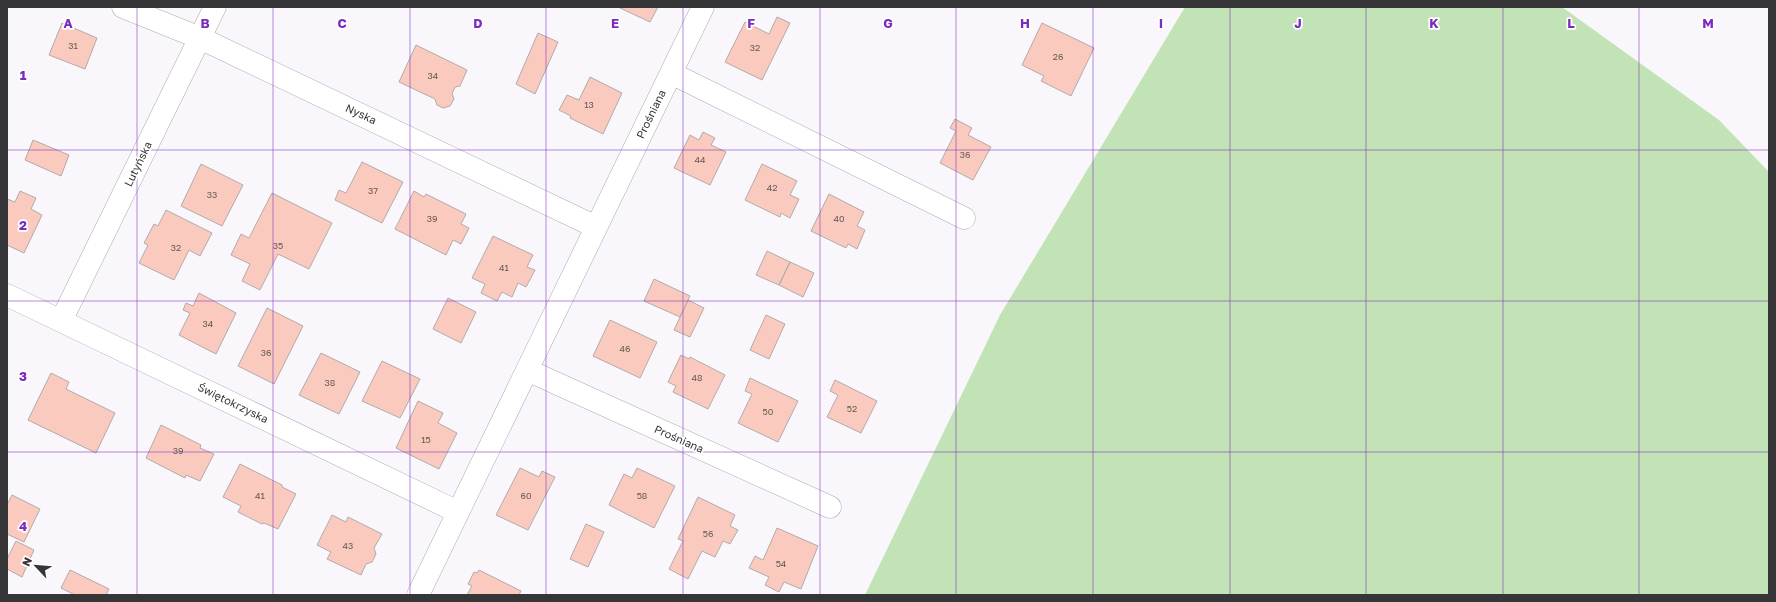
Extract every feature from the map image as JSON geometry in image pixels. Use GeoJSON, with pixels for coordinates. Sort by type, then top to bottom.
{"type":"FeatureCollection","features":[{"type":"Feature","properties":{"kind":"street","name":"Nyska"},"geometry":{"type":"LineString","coordinates":[[123,7],[200,38],[596,227]]}},
{"type":"Feature","properties":{"kind":"street","name":"Lutyńska"},"geometry":{"type":"LineString","coordinates":[[61,321],[215,7]]}},
{"type":"Feature","properties":{"kind":"street","name":"Prośniana"},"geometry":{"type":"LineString","coordinates":[[418,595],[703,7]]}},
{"type":"Feature","properties":{"kind":"street"},"geometry":{"type":"LineString","coordinates":[[671,73],[964,218]]}},
{"type":"Feature","properties":{"kind":"street","name":"Świętokrzyska"},"geometry":{"type":"LineString","coordinates":[[7,295],[458,512]]}},
{"type":"Feature","properties":{"kind":"street","name":"Prośniana"},"geometry":{"type":"LineString","coordinates":[[527,370],[830,507]]}},
{"type":"Feature","properties":{"kind":"green space"},"geometry":{"type":"Polygon","coordinates":[[[1185,7],[1562,7],[1719,120],[1769,172],[1769,595],[865,595],[1000,315],[1185,7]]]}},
{"type":"Feature","properties":{"kind":"building"},"geometry":{"type":"Polygon","coordinates":[[[618,7],[658,7],[650,22],[618,7]]]}},
{"type":"Feature","properties":{"kind":"building"},"geometry":{"type":"Polygon","coordinates":[[[777,17],[790,23],[762,80],[725,62],[745,22],[769,34],[777,17]]]}},
{"type":"Feature","properties":{"kind":"building"},"geometry":{"type":"Polygon","coordinates":[[[62,23],[97,38],[85,69],[49,55],[62,23]]]}},
{"type":"Feature","properties":{"kind":"building"},"geometry":{"type":"Polygon","coordinates":[[[1042,23],[1094,48],[1071,96],[1041,81],[1044,76],[1022,65],[1042,23]]]}},
{"type":"Feature","properties":{"kind":"building"},"geometry":{"type":"Polygon","coordinates":[[[538,33],[558,42],[535,94],[516,84],[538,33]]]}},
{"type":"Feature","properties":{"kind":"building"},"geometry":{"type":"Polygon","coordinates":[[[416,45],[467,70],[460,86],[455,87],[452,94],[454,99],[450,106],[443,108],[437,105],[435,99],[399,82],[416,45]]]}},
{"type":"Feature","properties":{"kind":"building"},"geometry":{"type":"Polygon","coordinates":[[[590,77],[622,93],[603,134],[570,118],[571,116],[559,110],[567,95],[579,100],[590,77]]]}},
{"type":"Feature","properties":{"kind":"building"},"geometry":{"type":"Polygon","coordinates":[[[955,119],[972,128],[968,135],[991,147],[973,180],[940,163],[956,131],[950,128],[955,119]]]}},
{"type":"Feature","properties":{"kind":"building"},"geometry":{"type":"Polygon","coordinates":[[[703,132],[715,138],[711,145],[726,152],[710,185],[674,168],[690,135],[699,140],[703,132]]]}},
{"type":"Feature","properties":{"kind":"building"},"geometry":{"type":"Polygon","coordinates":[[[33,140],[69,155],[61,176],[25,160],[33,140]]]}},
{"type":"Feature","properties":{"kind":"building"},"geometry":{"type":"Polygon","coordinates":[[[362,162],[403,182],[382,223],[335,200],[339,190],[346,193],[362,162]]]}},
{"type":"Feature","properties":{"kind":"building"},"geometry":{"type":"Polygon","coordinates":[[[201,164],[243,185],[222,226],[181,206],[201,164]]]}},
{"type":"Feature","properties":{"kind":"building"},"geometry":{"type":"Polygon","coordinates":[[[762,164],[797,181],[790,195],[799,199],[790,218],[781,213],[780,217],[745,200],[762,164]]]}},
{"type":"Feature","properties":{"kind":"building"},"geometry":{"type":"Polygon","coordinates":[[[20,191],[36,198],[31,209],[42,215],[24,253],[7,245],[7,199],[15,202],[20,191]]]}},
{"type":"Feature","properties":{"kind":"building"},"geometry":{"type":"Polygon","coordinates":[[[414,191],[424,197],[426,194],[466,214],[461,224],[469,228],[461,244],[453,240],[446,255],[395,229],[414,191]]]}},
{"type":"Feature","properties":{"kind":"building"},"geometry":{"type":"Polygon","coordinates":[[[272,193],[332,223],[309,269],[278,254],[260,290],[242,281],[250,264],[231,255],[241,234],[249,238],[272,193]]]}},
{"type":"Feature","properties":{"kind":"building"},"geometry":{"type":"Polygon","coordinates":[[[829,194],[864,212],[857,226],[865,230],[857,249],[848,244],[846,248],[811,231],[829,194]]]}},
{"type":"Feature","properties":{"kind":"building"},"geometry":{"type":"Polygon","coordinates":[[[166,210],[212,233],[200,256],[189,250],[174,280],[139,263],[148,245],[144,243],[154,224],[158,226],[166,210]]]}},
{"type":"Feature","properties":{"kind":"building"},"geometry":{"type":"Polygon","coordinates":[[[493,236],[533,255],[527,267],[535,270],[526,287],[518,283],[512,297],[502,292],[497,301],[481,293],[485,284],[472,278],[493,236]]]}},
{"type":"Feature","properties":{"kind":"building"},"geometry":{"type":"Polygon","coordinates":[[[767,251],[790,262],[779,285],[756,275],[767,251]]]}},
{"type":"Feature","properties":{"kind":"building"},"geometry":{"type":"Polygon","coordinates":[[[790,262],[814,273],[803,297],[779,285],[790,262]]]}},
{"type":"Feature","properties":{"kind":"building"},"geometry":{"type":"Polygon","coordinates":[[[654,279],[690,296],[680,317],[644,301],[654,279]]]}},
{"type":"Feature","properties":{"kind":"building"},"geometry":{"type":"Polygon","coordinates":[[[199,293],[236,313],[216,354],[179,335],[190,313],[183,310],[186,303],[193,306],[199,293]]]}},
{"type":"Feature","properties":{"kind":"building"},"geometry":{"type":"Polygon","coordinates":[[[448,298],[476,312],[461,343],[433,329],[448,298]]]}},
{"type":"Feature","properties":{"kind":"building"},"geometry":{"type":"Polygon","coordinates":[[[688,300],[704,308],[690,337],[674,330],[688,300]]]}},
{"type":"Feature","properties":{"kind":"building"},"geometry":{"type":"Polygon","coordinates":[[[267,308],[303,326],[274,384],[238,366],[267,308]]]}},
{"type":"Feature","properties":{"kind":"building"},"geometry":{"type":"Polygon","coordinates":[[[766,315],[785,324],[769,359],[750,350],[766,315]]]}},
{"type":"Feature","properties":{"kind":"building"},"geometry":{"type":"Polygon","coordinates":[[[610,320],[657,342],[640,378],[593,356],[610,320]]]}},
{"type":"Feature","properties":{"kind":"building"},"geometry":{"type":"Polygon","coordinates":[[[321,353],[360,372],[339,414],[299,395],[321,353]]]}},
{"type":"Feature","properties":{"kind":"building"},"geometry":{"type":"Polygon","coordinates":[[[681,355],[689,359],[690,357],[725,375],[708,409],[673,392],[676,386],[668,382],[681,355]]]}},
{"type":"Feature","properties":{"kind":"building"},"geometry":{"type":"Polygon","coordinates":[[[382,361],[420,379],[400,418],[362,401],[382,361]]]}},
{"type":"Feature","properties":{"kind":"building"},"geometry":{"type":"Polygon","coordinates":[[[51,373],[69,382],[66,389],[115,413],[96,453],[28,420],[51,373]]]}},
{"type":"Feature","properties":{"kind":"building"},"geometry":{"type":"Polygon","coordinates":[[[750,378],[798,401],[778,442],[738,423],[752,394],[745,391],[750,378]]]}},
{"type":"Feature","properties":{"kind":"building"},"geometry":{"type":"Polygon","coordinates":[[[835,380],[877,401],[861,433],[827,417],[838,395],[830,391],[835,380]]]}},
{"type":"Feature","properties":{"kind":"building"},"geometry":{"type":"Polygon","coordinates":[[[418,401],[443,413],[438,423],[457,433],[439,469],[396,448],[418,401]]]}},
{"type":"Feature","properties":{"kind":"building"},"geometry":{"type":"Polygon","coordinates":[[[161,425],[201,445],[200,448],[214,454],[200,481],[186,475],[185,478],[146,458],[161,425]]]}},
{"type":"Feature","properties":{"kind":"building"},"geometry":{"type":"Polygon","coordinates":[[[240,464],[282,485],[282,487],[296,494],[278,529],[264,523],[262,524],[238,512],[241,506],[223,497],[240,464]]]}},
{"type":"Feature","properties":{"kind":"building"},"geometry":{"type":"Polygon","coordinates":[[[520,468],[539,477],[542,471],[555,477],[528,530],[496,515],[520,468]]]}},
{"type":"Feature","properties":{"kind":"building"},"geometry":{"type":"Polygon","coordinates":[[[637,468],[675,486],[654,528],[609,505],[624,474],[632,478],[637,468]]]}},
{"type":"Feature","properties":{"kind":"building"},"geometry":{"type":"Polygon","coordinates":[[[12,495],[40,509],[24,542],[7,534],[7,505],[12,495]]]}},
{"type":"Feature","properties":{"kind":"building"},"geometry":{"type":"Polygon","coordinates":[[[698,497],[735,515],[730,526],[738,530],[730,544],[723,541],[715,557],[702,551],[688,579],[669,569],[683,541],[678,539],[698,497]]]}},
{"type":"Feature","properties":{"kind":"building"},"geometry":{"type":"Polygon","coordinates":[[[332,515],[346,522],[348,517],[382,534],[374,548],[376,554],[372,562],[366,564],[361,575],[327,559],[331,552],[317,545],[332,515]]]}},
{"type":"Feature","properties":{"kind":"building"},"geometry":{"type":"Polygon","coordinates":[[[586,524],[604,532],[588,567],[570,559],[586,524]]]}},
{"type":"Feature","properties":{"kind":"building"},"geometry":{"type":"Polygon","coordinates":[[[777,528],[818,546],[801,589],[784,582],[779,592],[765,585],[769,577],[749,568],[755,556],[763,560],[777,528]]]}},
{"type":"Feature","properties":{"kind":"building"},"geometry":{"type":"Polygon","coordinates":[[[16,541],[34,550],[22,577],[7,569],[7,559],[16,541]]]}},
{"type":"Feature","properties":{"kind":"building"},"geometry":{"type":"Polygon","coordinates":[[[70,570],[109,589],[106,595],[75,595],[61,588],[70,570]]]}},
{"type":"Feature","properties":{"kind":"building"},"geometry":{"type":"Polygon","coordinates":[[[479,570],[521,591],[519,595],[467,595],[472,586],[468,584],[474,572],[477,573],[479,570]]]}}]}
